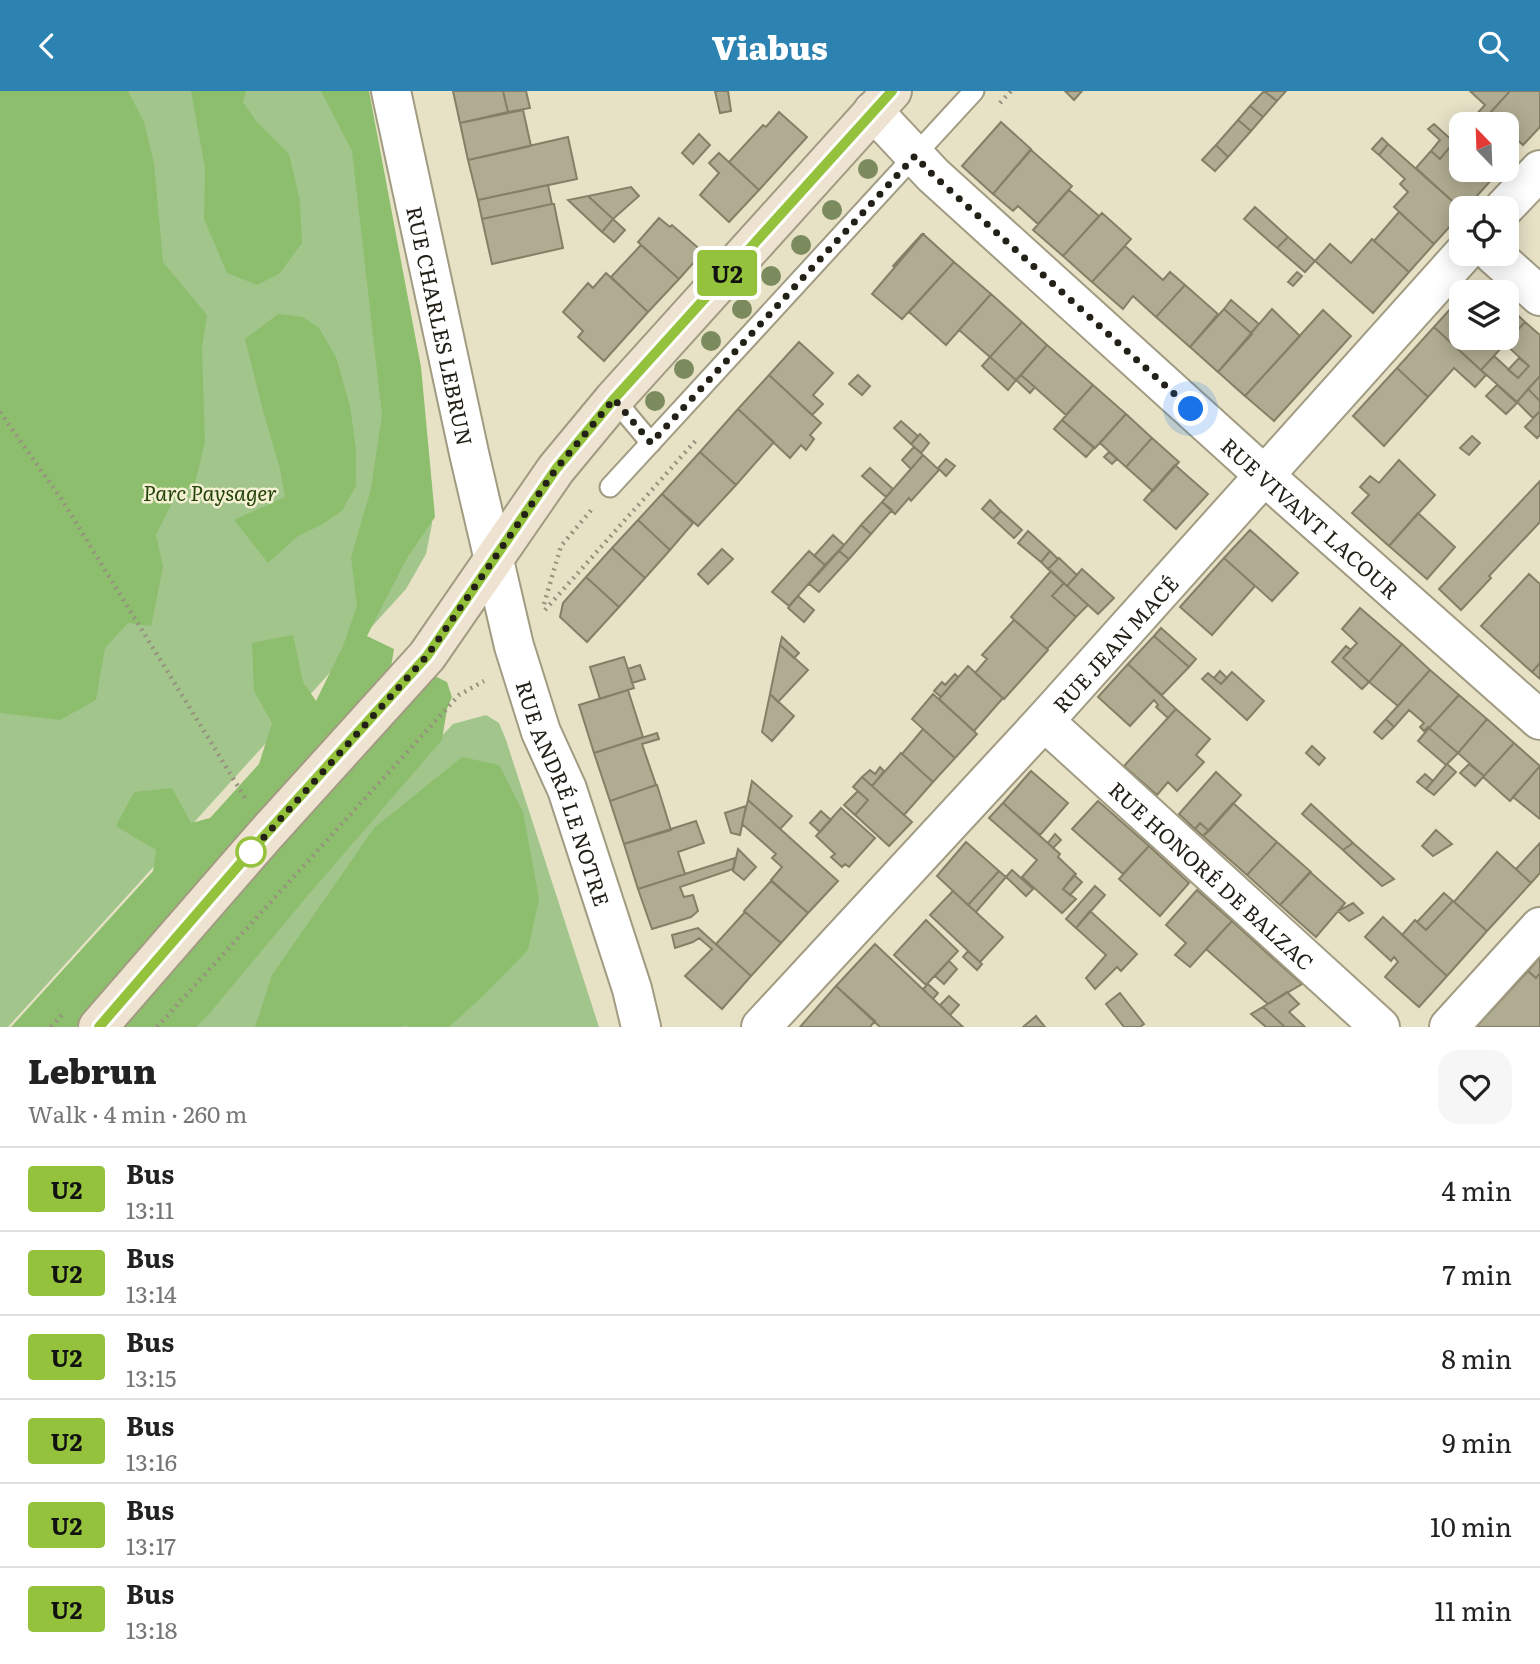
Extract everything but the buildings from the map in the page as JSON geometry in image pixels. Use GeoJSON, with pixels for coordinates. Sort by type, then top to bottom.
{"type":"FeatureCollection","features":[{"type":"Feature","properties":{"kind":"main road"},"geometry":{"type":"LineString","coordinates":[[98,1027],[265,835],[427,656],[563,460],[614,399],[882,101]]}},
{"type":"Feature","properties":{"kind":"street","name":"RUE CHARLES LEBRUN"},"geometry":{"type":"LineString","coordinates":[[391,91],[493,559]]}},
{"type":"Feature","properties":{"kind":"street","name":"RUE VIVANT LACOUR"},"geometry":{"type":"LineString","coordinates":[[882,101],[915,156],[933,175],[1540,720]]}},
{"type":"Feature","properties":{"kind":"street"},"geometry":{"type":"LineString","coordinates":[[1515,196],[1540,170]]}},
{"type":"Feature","properties":{"kind":"street","name":"RUE JEAN MACÉ"},"geometry":{"type":"LineString","coordinates":[[761,1027],[1044,721],[1452,266]]}},
{"type":"Feature","properties":{"kind":"street"},"geometry":{"type":"LineString","coordinates":[[1506,266],[1540,296]]}},
{"type":"Feature","properties":{"kind":"street","name":"RUE ANDRÉ LE NOTRE"},"geometry":{"type":"LineString","coordinates":[[493,559],[517,659],[541,732],[567,789],[632,989],[641,1027]]}},
{"type":"Feature","properties":{"kind":"street","name":"RUE HONORÉ DE BALZAC"},"geometry":{"type":"LineString","coordinates":[[1044,721],[1380,1027]]}},
{"type":"Feature","properties":{"kind":"street"},"geometry":{"type":"LineString","coordinates":[[1449,1027],[1540,927]]}},
{"type":"Feature","properties":{"kind":"lane"},"geometry":{"type":"LineString","coordinates":[[610,487],[974,91]]}},
{"type":"Feature","properties":{"kind":"lane"},"geometry":{"type":"LineString","coordinates":[[614,399],[651,443]]}},
{"type":"Feature","properties":{"kind":"path"},"geometry":{"type":"LineString","coordinates":[[0,412],[62,500],[265,835]]}},
{"type":"Feature","properties":{"kind":"path"},"geometry":{"type":"LineString","coordinates":[[541,615],[561,547],[610,487]]}},
{"type":"Feature","properties":{"kind":"path"},"geometry":{"type":"LineString","coordinates":[[156,1027],[459,695],[484,681]]}},
{"type":"Feature","properties":{"kind":"green space","name":"Parc Paysager"},"geometry":{"type":"Polygon","coordinates":[[[0,91],[347,91],[432,524],[426,554],[406,589],[8,1027],[0,1027],[0,91]]]}},
{"type":"Feature","properties":{"kind":"green space"},"geometry":{"type":"Polygon","coordinates":[[[0,91],[128,91],[144,122],[154,163],[163,262],[207,315],[202,348],[205,442],[195,483],[174,499],[156,535],[163,567],[151,626],[128,623],[105,648],[96,700],[60,720],[0,713],[0,91]]]}},
{"type":"Feature","properties":{"kind":"green space"},"geometry":{"type":"Polygon","coordinates":[[[191,91],[246,91],[243,102],[257,122],[289,154],[300,201],[302,243],[279,274],[257,285],[227,273],[204,219],[205,168],[191,91]]]}},
{"type":"Feature","properties":{"kind":"green space"},"geometry":{"type":"Polygon","coordinates":[[[321,91],[369,91],[421,367],[435,517],[407,558],[367,636],[394,649],[388,685],[76,1027],[11,1027],[153,871],[156,850],[116,826],[134,792],[172,788],[191,823],[210,818],[259,764],[272,723],[254,691],[252,643],[293,635],[303,682],[316,701],[343,646],[357,606],[351,557],[371,489],[382,415],[352,151],[321,91]]]}},
{"type":"Feature","properties":{"kind":"green space"},"geometry":{"type":"Polygon","coordinates":[[[278,314],[303,317],[319,328],[336,357],[350,406],[356,449],[356,486],[342,511],[298,536],[268,563],[234,520],[285,497],[245,339],[278,314]]]}},
{"type":"Feature","properties":{"kind":"green space"},"geometry":{"type":"Polygon","coordinates":[[[433,675],[447,682],[452,697],[447,709],[442,740],[210,1013],[196,1027],[107,1027],[433,675]]]}},
{"type":"Feature","properties":{"kind":"green space"},"geometry":{"type":"Polygon","coordinates":[[[486,715],[499,723],[506,740],[599,1027],[170,1027],[453,724],[486,715]]]}},
{"type":"Feature","properties":{"kind":"green space"},"geometry":{"type":"Polygon","coordinates":[[[462,757],[499,765],[523,812],[539,899],[528,950],[449,1027],[255,1027],[272,975],[374,828],[462,757]]]}},
{"type":"Feature","properties":{"kind":"bus line","name":"U2"},"geometry":{"type":"LineString","coordinates":[[99,1027],[265,835],[427,656],[556,469],[614,399],[892,91]]}},
{"type":"Feature","properties":{"kind":"route"},"geometry":{"type":"LineString","coordinates":[[251,852],[249,854],[427,656],[556,469],[614,399],[651,443],[915,156],[1191,409]]}}]}
